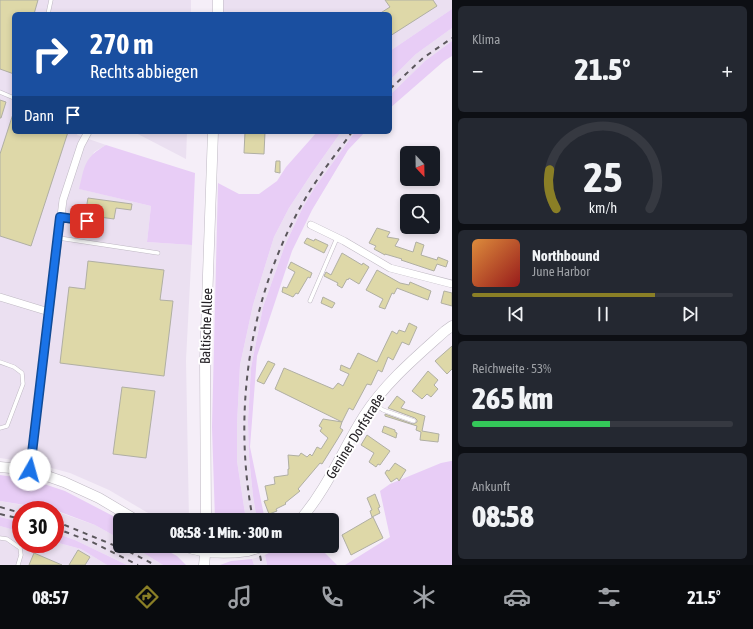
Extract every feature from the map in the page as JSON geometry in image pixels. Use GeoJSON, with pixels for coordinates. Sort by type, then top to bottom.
{"type":"FeatureCollection","features":[{"type":"Feature","properties":{"kind":"main road"},"geometry":{"type":"LineString","coordinates":[[218,0],[218,12]]}},
{"type":"Feature","properties":{"kind":"main road","name":"Baltische Allee"},"geometry":{"type":"LineString","coordinates":[[206,513],[205,360],[213,134]]}},
{"type":"Feature","properties":{"kind":"main road","name":"Geniner Dorfstraße"},"geometry":{"type":"LineString","coordinates":[[306,513],[329,479],[364,416],[390,382],[452,326]]}},
{"type":"Feature","properties":{"kind":"main road"},"geometry":{"type":"LineString","coordinates":[[0,467],[30,470],[64,482],[99,498],[124,513]]}},
{"type":"Feature","properties":{"kind":"main road"},"geometry":{"type":"LineString","coordinates":[[204,565],[206,553]]}},
{"type":"Feature","properties":{"kind":"main road"},"geometry":{"type":"LineString","coordinates":[[218,553],[230,553]]}},
{"type":"Feature","properties":{"kind":"street"},"geometry":{"type":"LineString","coordinates":[[30,470],[60,217],[63,200],[81,145],[87,134]]}},
{"type":"Feature","properties":{"kind":"street"},"geometry":{"type":"LineString","coordinates":[[312,225],[390,268],[452,284]]}},
{"type":"Feature","properties":{"kind":"street"},"geometry":{"type":"LineString","coordinates":[[0,297],[49,312]]}},
{"type":"Feature","properties":{"kind":"lane"},"geometry":{"type":"LineString","coordinates":[[48,12],[51,0]]}},
{"type":"Feature","properties":{"kind":"lane"},"geometry":{"type":"LineString","coordinates":[[0,92],[12,97]]}},
{"type":"Feature","properties":{"kind":"lane"},"geometry":{"type":"LineString","coordinates":[[60,217],[100,223]]}},
{"type":"Feature","properties":{"kind":"lane"},"geometry":{"type":"LineString","coordinates":[[58,238],[158,253]]}},
{"type":"Feature","properties":{"kind":"lane"},"geometry":{"type":"LineString","coordinates":[[310,300],[337,238]]}},
{"type":"Feature","properties":{"kind":"lane"},"geometry":{"type":"LineString","coordinates":[[0,362],[14,367],[22,373],[23,384],[6,426],[0,428]]}},
{"type":"Feature","properties":{"kind":"lane"},"geometry":{"type":"LineString","coordinates":[[373,404],[383,410],[414,420]]}},
{"type":"Feature","properties":{"kind":"lane"},"geometry":{"type":"LineString","coordinates":[[0,538],[7,540],[20,548],[21,555],[18,565]]}},
{"type":"Feature","properties":{"kind":"shaded area"},"geometry":{"type":"Polygon","coordinates":[[[0,0],[191,0],[191,12],[12,12],[12,134],[77,134],[106,145],[94,152],[80,189],[151,206],[147,242],[192,245],[186,360],[189,513],[148,513],[109,490],[70,473],[33,463],[0,458],[0,0]]]}},
{"type":"Feature","properties":{"kind":"shaded area"},"geometry":{"type":"Polygon","coordinates":[[[222,0],[452,0],[452,9],[392,50],[392,12],[222,12],[222,0]]]}},
{"type":"Feature","properties":{"kind":"shaded area"},"geometry":{"type":"Polygon","coordinates":[[[452,9],[452,28],[416,54],[392,78],[392,50],[452,9]]]}},
{"type":"Feature","properties":{"kind":"shaded area"},"geometry":{"type":"Polygon","coordinates":[[[452,28],[452,41],[425,61],[392,93],[392,78],[416,54],[452,28]]]}},
{"type":"Feature","properties":{"kind":"shaded area"},"geometry":{"type":"Polygon","coordinates":[[[452,41],[452,56],[444,61],[392,106],[392,93],[425,61],[452,41]]]}},
{"type":"Feature","properties":{"kind":"shaded area"},"geometry":{"type":"Polygon","coordinates":[[[138,134],[187,134],[186,159],[138,134]]]}},
{"type":"Feature","properties":{"kind":"shaded area"},"geometry":{"type":"Polygon","coordinates":[[[315,134],[340,134],[289,208],[274,237],[253,305],[240,365],[237,461],[245,513],[215,513],[212,427],[218,183],[239,194],[259,194],[277,181],[286,167],[315,134]]]}},
{"type":"Feature","properties":{"kind":"shaded area"},"geometry":{"type":"Polygon","coordinates":[[[340,134],[354,134],[315,187],[303,207],[285,245],[263,307],[251,368],[248,421],[249,458],[256,513],[245,513],[237,461],[240,365],[253,305],[274,237],[289,208],[340,134]]]}},
{"type":"Feature","properties":{"kind":"shaded area"},"geometry":{"type":"Polygon","coordinates":[[[354,134],[363,134],[348,150],[312,210],[292,251],[257,356],[250,447],[264,513],[256,513],[249,457],[248,421],[251,368],[263,307],[285,245],[303,207],[315,187],[354,134]]]}},
{"type":"Feature","properties":{"kind":"shaded area"},"geometry":{"type":"Polygon","coordinates":[[[106,145],[195,173],[192,245],[147,242],[151,206],[79,189],[84,168],[89,158],[106,145]]]}},
{"type":"Feature","properties":{"kind":"shaded area"},"geometry":{"type":"Polygon","coordinates":[[[452,461],[452,565],[345,565],[390,537],[380,491],[390,484],[441,463],[452,461]]]}},
{"type":"Feature","properties":{"kind":"shaded area"},"geometry":{"type":"Polygon","coordinates":[[[0,475],[29,479],[65,491],[113,516],[113,535],[95,525],[64,513],[64,501],[12,501],[12,503],[0,501],[0,475]]]}},
{"type":"Feature","properties":{"kind":"shaded area"},"geometry":{"type":"Polygon","coordinates":[[[0,501],[12,503],[12,520],[0,517],[0,501]]]}},
{"type":"Feature","properties":{"kind":"shaded area"},"geometry":{"type":"Polygon","coordinates":[[[64,514],[95,525],[113,535],[113,553],[143,553],[163,565],[127,565],[64,536],[64,514]]]}},
{"type":"Feature","properties":{"kind":"shaded area"},"geometry":{"type":"Polygon","coordinates":[[[0,517],[12,520],[12,529],[0,526],[0,517]]]}},
{"type":"Feature","properties":{"kind":"shaded area"},"geometry":{"type":"Polygon","coordinates":[[[0,526],[12,529],[12,553],[64,553],[64,544],[81,549],[107,565],[0,565],[0,526]]]}},
{"type":"Feature","properties":{"kind":"shaded area"},"geometry":{"type":"Polygon","coordinates":[[[64,536],[127,565],[107,565],[81,549],[64,544],[64,536]]]}},
{"type":"Feature","properties":{"kind":"shaded area"},"geometry":{"type":"Polygon","coordinates":[[[143,553],[171,553],[177,556],[186,565],[163,565],[143,553]]]}},
{"type":"Feature","properties":{"kind":"shaded area"},"geometry":{"type":"Polygon","coordinates":[[[269,553],[325,553],[337,565],[267,565],[265,555],[269,553]]]}},
{"type":"Feature","properties":{"kind":"shaded area"},"geometry":{"type":"Polygon","coordinates":[[[265,555],[267,565],[254,565],[252,559],[265,555]]]}},
{"type":"Feature","properties":{"kind":"shaded area"},"geometry":{"type":"Polygon","coordinates":[[[252,559],[254,565],[220,565],[231,561],[252,559]]]}},
{"type":"Feature","properties":{"kind":"building"},"geometry":{"type":"Polygon","coordinates":[[[0,0],[38,0],[35,12],[12,12],[12,73],[0,69],[0,0]]]}},
{"type":"Feature","properties":{"kind":"building"},"geometry":{"type":"Polygon","coordinates":[[[385,0],[433,0],[437,6],[392,35],[392,12],[382,12],[390,7],[385,0]]]}},
{"type":"Feature","properties":{"kind":"building"},"geometry":{"type":"Polygon","coordinates":[[[0,100],[6,102],[1,118],[0,118],[0,100]]]}},
{"type":"Feature","properties":{"kind":"building"},"geometry":{"type":"Polygon","coordinates":[[[12,117],[12,134],[67,134],[31,246],[0,236],[0,154],[12,117]]]}},
{"type":"Feature","properties":{"kind":"building"},"geometry":{"type":"Polygon","coordinates":[[[245,134],[265,134],[264,154],[244,153],[245,134]]]}},
{"type":"Feature","properties":{"kind":"building"},"geometry":{"type":"Polygon","coordinates":[[[276,161],[280,161],[280,173],[275,172],[276,161]]]}},
{"type":"Feature","properties":{"kind":"building"},"geometry":{"type":"Polygon","coordinates":[[[88,198],[132,204],[131,210],[116,208],[114,219],[85,215],[88,198]]]}},
{"type":"Feature","properties":{"kind":"building"},"geometry":{"type":"Polygon","coordinates":[[[377,228],[390,232],[387,237],[399,239],[395,246],[413,252],[416,242],[424,245],[421,255],[437,260],[438,257],[448,261],[446,267],[437,264],[434,271],[401,260],[402,259],[385,255],[374,249],[376,246],[369,243],[377,228]]]}},
{"type":"Feature","properties":{"kind":"building"},"geometry":{"type":"Polygon","coordinates":[[[307,238],[314,241],[315,239],[328,245],[324,253],[304,243],[307,238]]]}},
{"type":"Feature","properties":{"kind":"building"},"geometry":{"type":"Polygon","coordinates":[[[342,253],[362,265],[363,263],[369,267],[359,284],[349,278],[342,288],[337,285],[338,283],[324,276],[326,272],[331,275],[342,253]]]}},
{"type":"Feature","properties":{"kind":"building"},"geometry":{"type":"Polygon","coordinates":[[[88,261],[164,270],[160,300],[173,301],[164,376],[60,363],[69,287],[85,289],[88,261]]]}},
{"type":"Feature","properties":{"kind":"building"},"geometry":{"type":"Polygon","coordinates":[[[291,262],[312,273],[298,294],[296,293],[293,297],[282,292],[283,287],[287,288],[295,272],[288,268],[291,262]]]}},
{"type":"Feature","properties":{"kind":"building"},"geometry":{"type":"Polygon","coordinates":[[[377,270],[400,283],[409,285],[410,282],[431,291],[428,300],[397,288],[394,294],[392,293],[385,309],[379,307],[383,299],[366,290],[377,270]]]}},
{"type":"Feature","properties":{"kind":"building"},"geometry":{"type":"Polygon","coordinates":[[[444,291],[452,293],[452,306],[441,303],[444,291]]]}},
{"type":"Feature","properties":{"kind":"building"},"geometry":{"type":"Polygon","coordinates":[[[323,297],[335,303],[332,308],[321,303],[323,297]]]}},
{"type":"Feature","properties":{"kind":"building"},"geometry":{"type":"Polygon","coordinates":[[[409,323],[417,327],[409,345],[402,342],[393,360],[388,357],[382,372],[378,370],[371,385],[367,384],[353,410],[349,408],[342,422],[275,389],[284,368],[333,389],[338,383],[343,386],[349,374],[340,370],[341,365],[350,369],[358,353],[377,362],[392,331],[397,334],[399,330],[405,332],[409,323]]]}},
{"type":"Feature","properties":{"kind":"building"},"geometry":{"type":"Polygon","coordinates":[[[452,346],[452,369],[447,374],[435,361],[452,346]]]}},
{"type":"Feature","properties":{"kind":"building"},"geometry":{"type":"Polygon","coordinates":[[[268,361],[275,364],[264,384],[257,381],[268,361]]]}},
{"type":"Feature","properties":{"kind":"building"},"geometry":{"type":"Polygon","coordinates":[[[428,371],[438,380],[434,385],[438,389],[431,397],[427,394],[422,399],[412,391],[428,371]]]}},
{"type":"Feature","properties":{"kind":"building"},"geometry":{"type":"Polygon","coordinates":[[[122,387],[155,391],[146,458],[113,454],[122,387]]]}},
{"type":"Feature","properties":{"kind":"building"},"geometry":{"type":"Polygon","coordinates":[[[397,396],[405,402],[401,408],[425,416],[422,431],[439,434],[438,442],[420,440],[421,432],[416,430],[417,426],[385,416],[385,414],[413,424],[417,422],[415,418],[388,408],[397,396]]]}},
{"type":"Feature","properties":{"kind":"building"},"geometry":{"type":"Polygon","coordinates":[[[323,419],[342,422],[340,428],[343,430],[322,464],[320,463],[298,489],[300,491],[285,503],[286,504],[276,509],[277,511],[269,513],[264,501],[268,500],[265,486],[275,484],[274,477],[288,475],[288,455],[299,456],[301,453],[307,457],[310,454],[312,456],[317,447],[321,449],[328,438],[320,431],[322,428],[319,426],[323,419]]]}},
{"type":"Feature","properties":{"kind":"building"},"geometry":{"type":"Polygon","coordinates":[[[384,426],[395,430],[397,433],[396,438],[382,432],[384,426]]]}},
{"type":"Feature","properties":{"kind":"building"},"geometry":{"type":"Polygon","coordinates":[[[367,435],[390,451],[380,465],[378,464],[376,467],[369,462],[374,453],[361,445],[367,435]]]}},
{"type":"Feature","properties":{"kind":"building"},"geometry":{"type":"Polygon","coordinates":[[[395,463],[406,470],[399,481],[397,478],[391,482],[385,473],[387,470],[389,471],[395,463]]]}},
{"type":"Feature","properties":{"kind":"building"},"geometry":{"type":"Polygon","coordinates":[[[375,494],[380,507],[378,508],[380,513],[372,517],[370,511],[372,510],[367,498],[375,494]]]}},
{"type":"Feature","properties":{"kind":"building"},"geometry":{"type":"Polygon","coordinates":[[[373,517],[383,538],[351,555],[342,535],[373,517]]]}},
{"type":"Feature","properties":{"kind":"building"},"geometry":{"type":"Polygon","coordinates":[[[78,550],[90,557],[85,565],[69,565],[78,550]]]}},
{"type":"Feature","properties":{"kind":"building"},"geometry":{"type":"Polygon","coordinates":[[[34,553],[62,565],[29,565],[34,553]]]}},
{"type":"Feature","properties":{"kind":"railway"},"geometry":{"type":"LineString","coordinates":[[392,87],[423,58],[452,38]]}},
{"type":"Feature","properties":{"kind":"railway"},"geometry":{"type":"LineString","coordinates":[[252,513],[247,479],[244,437],[245,396],[250,355],[258,314],[270,274],[286,236],[305,199],[351,134]]}},
{"type":"Feature","properties":{"kind":"railway"},"geometry":{"type":"LineString","coordinates":[[0,507],[12,510]]}},
{"type":"Feature","properties":{"kind":"railway"},"geometry":{"type":"LineString","coordinates":[[0,514],[12,517]]}},
{"type":"Feature","properties":{"kind":"railway"},"geometry":{"type":"LineString","coordinates":[[64,525],[128,551],[155,565]]}},
{"type":"Feature","properties":{"kind":"railway"},"geometry":{"type":"LineString","coordinates":[[64,531],[92,542],[138,565]]}},
{"type":"Feature","properties":{"kind":"railway"},"geometry":{"type":"LineString","coordinates":[[259,553],[262,565]]}},
{"type":"Feature","properties":{"kind":"route"},"geometry":{"type":"LineString","coordinates":[[30,470],[60,217],[87,221]]}}]}
